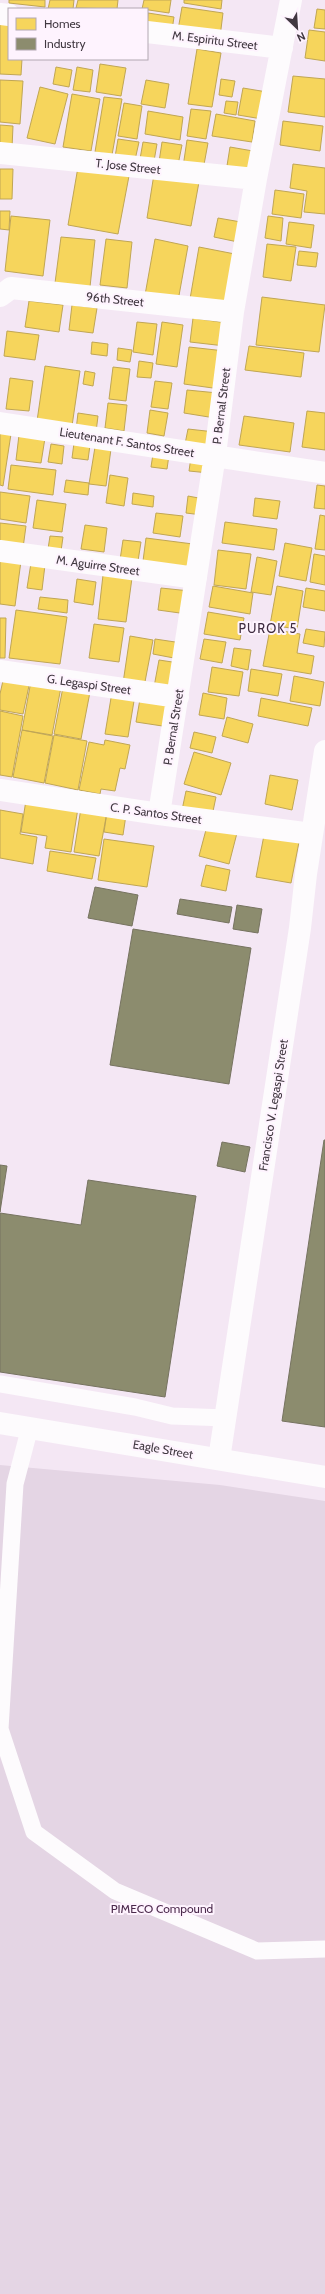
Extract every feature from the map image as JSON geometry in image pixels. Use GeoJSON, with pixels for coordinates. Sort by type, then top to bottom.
{"type":"FeatureCollection","features":[{"type":"Feature","properties":{"kind":"street","name":"P. Bernal Street"},"geometry":{"type":"LineString","coordinates":[[160,814],[215,455],[233,312],[256,179],[291,0]]}},
{"type":"Feature","properties":{"kind":"street","name":"M. Espiritu Street"},"geometry":{"type":"LineString","coordinates":[[148,32],[282,48]]}},
{"type":"Feature","properties":{"kind":"street","name":"T. Jose Street"},"geometry":{"type":"LineString","coordinates":[[0,153],[256,179]]}},
{"type":"Feature","properties":{"kind":"street","name":"96th Street"},"geometry":{"type":"LineString","coordinates":[[0,296],[11,288],[233,312]]}},
{"type":"Feature","properties":{"kind":"street","name":"Lieutenant F. Santos Street"},"geometry":{"type":"LineString","coordinates":[[0,423],[325,473]]}},
{"type":"Feature","properties":{"kind":"street","name":"M. Aguirre Street"},"geometry":{"type":"LineString","coordinates":[[0,551],[196,578]]}},
{"type":"Feature","properties":{"kind":"street","name":"G. Legaspi Street"},"geometry":{"type":"LineString","coordinates":[[0,670],[178,697]]}},
{"type":"Feature","properties":{"kind":"street","name":"Francisco V. Legaspi Street"},"geometry":{"type":"LineString","coordinates":[[219,1459],[300,928],[312,834],[325,751]]}},
{"type":"Feature","properties":{"kind":"street","name":"C. P. Santos Street"},"geometry":{"type":"LineString","coordinates":[[0,790],[160,814],[312,834]]}},
{"type":"Feature","properties":{"kind":"street","name":"Eagle Street"},"geometry":{"type":"LineString","coordinates":[[0,1423],[325,1477]]}},
{"type":"Feature","properties":{"kind":"lane"},"geometry":{"type":"LineString","coordinates":[[0,1384],[135,1406],[172,1416],[226,1418]]}},
{"type":"Feature","properties":{"kind":"lane"},"geometry":{"type":"LineString","coordinates":[[30,1427],[15,1484],[0,1729],[34,1832],[115,1892],[257,1951],[325,1949]]}},
{"type":"Feature","properties":{"kind":"green space","name":"PIMECO Compound"},"geometry":{"type":"Polygon","coordinates":[[[0,1465],[220,1485],[325,1501],[325,2294],[0,2294],[0,1465]]]}},
{"type":"Feature","properties":{"kind":"building: Homes"},"geometry":{"type":"Polygon","coordinates":[[[9,0],[45,0],[45,7],[9,3],[9,0]]]}},
{"type":"Feature","properties":{"kind":"building: Homes"},"geometry":{"type":"Polygon","coordinates":[[[50,0],[74,0],[73,8],[48,8],[50,0]]]}},
{"type":"Feature","properties":{"kind":"building: Homes"},"geometry":{"type":"Polygon","coordinates":[[[78,0],[118,0],[117,8],[76,8],[78,0]]]}},
{"type":"Feature","properties":{"kind":"building: Homes"},"geometry":{"type":"Polygon","coordinates":[[[144,0],[171,0],[169,13],[142,8],[144,0]]]}},
{"type":"Feature","properties":{"kind":"building: Homes"},"geometry":{"type":"Polygon","coordinates":[[[184,0],[222,0],[221,9],[184,3],[184,0]]]}},
{"type":"Feature","properties":{"kind":"building: Homes"},"geometry":{"type":"Polygon","coordinates":[[[182,7],[223,13],[220,37],[178,30],[182,7]]]}},
{"type":"Feature","properties":{"kind":"building: Homes"},"geometry":{"type":"Polygon","coordinates":[[[317,9],[325,10],[325,29],[314,28],[317,9]]]}},
{"type":"Feature","properties":{"kind":"building: Homes"},"geometry":{"type":"Polygon","coordinates":[[[148,13],[174,17],[172,30],[148,26],[148,13]]]}},
{"type":"Feature","properties":{"kind":"building: Homes"},"geometry":{"type":"Polygon","coordinates":[[[0,22],[8,23],[8,60],[22,60],[21,75],[0,74],[0,22]]]}},
{"type":"Feature","properties":{"kind":"building: Homes"},"geometry":{"type":"Polygon","coordinates":[[[309,30],[325,32],[325,61],[305,58],[309,30]]]}},
{"type":"Feature","properties":{"kind":"building: Homes"},"geometry":{"type":"Polygon","coordinates":[[[197,49],[221,53],[212,107],[188,104],[197,49]]]}},
{"type":"Feature","properties":{"kind":"building: Homes"},"geometry":{"type":"Polygon","coordinates":[[[100,64],[126,68],[121,96],[96,92],[100,64]]]}},
{"type":"Feature","properties":{"kind":"building: Homes"},"geometry":{"type":"Polygon","coordinates":[[[56,67],[72,70],[69,87],[53,84],[56,67]]]}},
{"type":"Feature","properties":{"kind":"building: Homes"},"geometry":{"type":"Polygon","coordinates":[[[77,67],[93,70],[90,92],[73,90],[77,67]]]}},
{"type":"Feature","properties":{"kind":"building: Homes"},"geometry":{"type":"Polygon","coordinates":[[[293,76],[325,79],[325,117],[288,112],[293,76]]]}},
{"type":"Feature","properties":{"kind":"building: Homes"},"geometry":{"type":"Polygon","coordinates":[[[221,79],[235,81],[232,97],[219,95],[221,79]]]}},
{"type":"Feature","properties":{"kind":"building: Homes"},"geometry":{"type":"Polygon","coordinates":[[[0,80],[23,81],[20,124],[0,122],[0,80]]]}},
{"type":"Feature","properties":{"kind":"building: Homes"},"geometry":{"type":"Polygon","coordinates":[[[146,80],[169,84],[165,108],[141,104],[146,80]]]}},
{"type":"Feature","properties":{"kind":"building: Homes"},"geometry":{"type":"Polygon","coordinates":[[[40,87],[68,94],[55,144],[27,138],[40,87]]]}},
{"type":"Feature","properties":{"kind":"building: Homes"},"geometry":{"type":"Polygon","coordinates":[[[243,88],[267,92],[262,119],[238,115],[243,88]]]}},
{"type":"Feature","properties":{"kind":"building: Homes"},"geometry":{"type":"Polygon","coordinates":[[[72,94],[100,99],[91,151],[63,147],[72,94]]]}},
{"type":"Feature","properties":{"kind":"building: Homes"},"geometry":{"type":"Polygon","coordinates":[[[104,97],[122,99],[112,155],[95,152],[104,97]]]}},
{"type":"Feature","properties":{"kind":"building: Homes"},"geometry":{"type":"Polygon","coordinates":[[[226,101],[238,102],[236,115],[224,113],[226,101]]]}},
{"type":"Feature","properties":{"kind":"building: Homes"},"geometry":{"type":"Polygon","coordinates":[[[124,103],[142,106],[137,139],[118,136],[124,103]]]}},
{"type":"Feature","properties":{"kind":"building: Homes"},"geometry":{"type":"Polygon","coordinates":[[[191,109],[211,111],[206,139],[187,136],[191,109]]]}},
{"type":"Feature","properties":{"kind":"building: Homes"},"geometry":{"type":"Polygon","coordinates":[[[148,111],[183,117],[180,140],[145,134],[148,111]]]}},
{"type":"Feature","properties":{"kind":"building: Homes"},"geometry":{"type":"Polygon","coordinates":[[[216,114],[255,121],[252,142],[212,136],[216,114]]]}},
{"type":"Feature","properties":{"kind":"building: Homes"},"geometry":{"type":"Polygon","coordinates":[[[283,121],[323,126],[320,151],[280,145],[283,121]]]}},
{"type":"Feature","properties":{"kind":"building: Homes"},"geometry":{"type":"Polygon","coordinates":[[[0,125],[13,126],[12,148],[0,148],[0,125]]]}},
{"type":"Feature","properties":{"kind":"building: Homes"},"geometry":{"type":"Polygon","coordinates":[[[118,139],[139,142],[135,160],[115,157],[118,139]]]}},
{"type":"Feature","properties":{"kind":"building: Homes"},"geometry":{"type":"Polygon","coordinates":[[[187,140],[208,143],[203,170],[183,167],[187,140]]]}},
{"type":"Feature","properties":{"kind":"building: Homes"},"geometry":{"type":"Polygon","coordinates":[[[143,142],[157,144],[154,161],[140,159],[143,142]]]}},
{"type":"Feature","properties":{"kind":"building: Homes"},"geometry":{"type":"Polygon","coordinates":[[[162,142],[182,145],[178,165],[159,162],[162,142]]]}},
{"type":"Feature","properties":{"kind":"building: Homes"},"geometry":{"type":"Polygon","coordinates":[[[230,147],[253,151],[249,175],[226,172],[230,147]]]}},
{"type":"Feature","properties":{"kind":"building: Homes"},"geometry":{"type":"Polygon","coordinates":[[[293,164],[325,168],[325,214],[304,212],[307,191],[290,188],[293,164]]]}},
{"type":"Feature","properties":{"kind":"building: Homes"},"geometry":{"type":"Polygon","coordinates":[[[78,167],[129,176],[118,234],[68,225],[78,167]]]}},
{"type":"Feature","properties":{"kind":"building: Homes"},"geometry":{"type":"Polygon","coordinates":[[[0,169],[13,169],[12,199],[0,199],[0,169]]]}},
{"type":"Feature","properties":{"kind":"building: Homes"},"geometry":{"type":"Polygon","coordinates":[[[154,174],[199,182],[191,226],[147,218],[154,174]]]}},
{"type":"Feature","properties":{"kind":"building: Homes"},"geometry":{"type":"Polygon","coordinates":[[[275,190],[304,194],[301,218],[272,214],[275,190]]]}},
{"type":"Feature","properties":{"kind":"building: Homes"},"geometry":{"type":"Polygon","coordinates":[[[0,211],[10,211],[9,230],[0,229],[0,211]]]}},
{"type":"Feature","properties":{"kind":"building: Homes"},"geometry":{"type":"Polygon","coordinates":[[[11,216],[50,220],[43,276],[5,271],[11,216]]]}},
{"type":"Feature","properties":{"kind":"building: Homes"},"geometry":{"type":"Polygon","coordinates":[[[268,216],[283,218],[281,241],[265,238],[268,216]]]}},
{"type":"Feature","properties":{"kind":"building: Homes"},"geometry":{"type":"Polygon","coordinates":[[[218,218],[241,222],[238,242],[214,237],[218,218]]]}},
{"type":"Feature","properties":{"kind":"building: Homes"},"geometry":{"type":"Polygon","coordinates":[[[289,222],[314,225],[311,248],[286,244],[289,222]]]}},
{"type":"Feature","properties":{"kind":"building: Homes"},"geometry":{"type":"Polygon","coordinates":[[[61,237],[95,240],[90,287],[55,283],[61,237]]]}},
{"type":"Feature","properties":{"kind":"building: Homes"},"geometry":{"type":"Polygon","coordinates":[[[106,239],[132,242],[127,288],[100,285],[106,239]]]}},
{"type":"Feature","properties":{"kind":"building: Homes"},"geometry":{"type":"Polygon","coordinates":[[[155,239],[188,246],[178,301],[145,295],[155,239]]]}},
{"type":"Feature","properties":{"kind":"building: Homes"},"geometry":{"type":"Polygon","coordinates":[[[267,244],[296,247],[291,281],[263,277],[267,244]]]}},
{"type":"Feature","properties":{"kind":"building: Homes"},"geometry":{"type":"Polygon","coordinates":[[[199,247],[240,255],[231,306],[190,299],[199,247]]]}},
{"type":"Feature","properties":{"kind":"building: Homes"},"geometry":{"type":"Polygon","coordinates":[[[299,251],[318,253],[316,267],[297,265],[299,251]]]}},
{"type":"Feature","properties":{"kind":"building: Homes"},"geometry":{"type":"Polygon","coordinates":[[[262,297],[325,305],[319,352],[256,345],[262,297]]]}},
{"type":"Feature","properties":{"kind":"building: Homes"},"geometry":{"type":"Polygon","coordinates":[[[29,301],[63,305],[59,332],[25,327],[29,301]]]}},
{"type":"Feature","properties":{"kind":"building: Homes"},"geometry":{"type":"Polygon","coordinates":[[[72,305],[97,308],[93,333],[69,330],[72,305]]]}},
{"type":"Feature","properties":{"kind":"building: Homes"},"geometry":{"type":"Polygon","coordinates":[[[193,318],[227,323],[225,346],[190,342],[193,318]]]}},
{"type":"Feature","properties":{"kind":"building: Homes"},"geometry":{"type":"Polygon","coordinates":[[[137,322],[157,324],[153,355],[133,352],[137,322]]]}},
{"type":"Feature","properties":{"kind":"building: Homes"},"geometry":{"type":"Polygon","coordinates":[[[162,322],[183,325],[177,367],[156,364],[162,322]]]}},
{"type":"Feature","properties":{"kind":"building: Homes"},"geometry":{"type":"Polygon","coordinates":[[[7,331],[39,335],[35,360],[4,356],[7,331]]]}},
{"type":"Feature","properties":{"kind":"building: Homes"},"geometry":{"type":"Polygon","coordinates":[[[92,342],[108,344],[107,356],[91,354],[92,342]]]}},
{"type":"Feature","properties":{"kind":"building: Homes"},"geometry":{"type":"Polygon","coordinates":[[[249,346],[304,353],[301,377],[245,370],[249,346]]]}},
{"type":"Feature","properties":{"kind":"building: Homes"},"geometry":{"type":"Polygon","coordinates":[[[189,347],[225,351],[220,389],[184,384],[189,347]]]}},
{"type":"Feature","properties":{"kind":"building: Homes"},"geometry":{"type":"Polygon","coordinates":[[[118,348],[132,350],[130,362],[117,360],[118,348]]]}},
{"type":"Feature","properties":{"kind":"building: Homes"},"geometry":{"type":"Polygon","coordinates":[[[139,361],[153,363],[151,378],[137,377],[139,361]]]}},
{"type":"Feature","properties":{"kind":"building: Homes"},"geometry":{"type":"Polygon","coordinates":[[[45,366],[80,371],[72,426],[37,421],[45,366]]]}},
{"type":"Feature","properties":{"kind":"building: Homes"},"geometry":{"type":"Polygon","coordinates":[[[113,367],[130,369],[126,401],[109,399],[113,367]]]}},
{"type":"Feature","properties":{"kind":"building: Homes"},"geometry":{"type":"Polygon","coordinates":[[[85,371],[95,373],[93,386],[83,384],[85,371]]]}},
{"type":"Feature","properties":{"kind":"building: Homes"},"geometry":{"type":"Polygon","coordinates":[[[10,378],[33,381],[29,411],[6,409],[10,378]]]}},
{"type":"Feature","properties":{"kind":"building: Homes"},"geometry":{"type":"Polygon","coordinates":[[[155,381],[172,383],[168,409],[151,407],[155,381]]]}},
{"type":"Feature","properties":{"kind":"building: Homes"},"geometry":{"type":"Polygon","coordinates":[[[187,390],[218,393],[215,418],[184,413],[187,390]]]}},
{"type":"Feature","properties":{"kind":"building: Homes"},"geometry":{"type":"Polygon","coordinates":[[[108,403],[127,405],[124,431],[105,428],[108,403]]]}},
{"type":"Feature","properties":{"kind":"building: Homes"},"geometry":{"type":"Polygon","coordinates":[[[150,410],[168,413],[164,436],[147,433],[150,410]]]}},
{"type":"Feature","properties":{"kind":"building: Homes"},"geometry":{"type":"Polygon","coordinates":[[[307,411],[325,413],[325,450],[302,447],[307,411]]]}},
{"type":"Feature","properties":{"kind":"building: Homes"},"geometry":{"type":"Polygon","coordinates":[[[78,413],[98,416],[96,432],[76,430],[78,413]]]}},
{"type":"Feature","properties":{"kind":"building: Homes"},"geometry":{"type":"Polygon","coordinates":[[[244,416],[294,423],[290,452],[239,445],[244,416]]]}},
{"type":"Feature","properties":{"kind":"building: Homes"},"geometry":{"type":"Polygon","coordinates":[[[188,429],[215,432],[213,448],[185,444],[188,429]]]}},
{"type":"Feature","properties":{"kind":"building: Homes"},"geometry":{"type":"Polygon","coordinates":[[[0,433],[11,434],[3,486],[0,485],[0,433]]]}},
{"type":"Feature","properties":{"kind":"building: Homes"},"geometry":{"type":"Polygon","coordinates":[[[19,435],[45,438],[41,463],[16,460],[19,435]]]}},
{"type":"Feature","properties":{"kind":"building: Homes"},"geometry":{"type":"Polygon","coordinates":[[[74,443],[90,445],[88,460],[72,458],[74,443]]]}},
{"type":"Feature","properties":{"kind":"building: Homes"},"geometry":{"type":"Polygon","coordinates":[[[51,444],[64,446],[62,464],[48,462],[51,444]]]}},
{"type":"Feature","properties":{"kind":"building: Homes"},"geometry":{"type":"Polygon","coordinates":[[[95,447],[111,449],[106,486],[89,484],[95,447]]]}},
{"type":"Feature","properties":{"kind":"building: Homes"},"geometry":{"type":"Polygon","coordinates":[[[153,454],[169,455],[167,469],[151,467],[153,454]]]}},
{"type":"Feature","properties":{"kind":"building: Homes"},"geometry":{"type":"Polygon","coordinates":[[[191,457],[211,459],[209,473],[189,471],[191,457]]]}},
{"type":"Feature","properties":{"kind":"building: Homes"},"geometry":{"type":"Polygon","coordinates":[[[11,465],[56,470],[53,495],[8,489],[11,465]]]}},
{"type":"Feature","properties":{"kind":"building: Homes"},"geometry":{"type":"Polygon","coordinates":[[[110,475],[128,478],[124,506],[106,503],[110,475]]]}},
{"type":"Feature","properties":{"kind":"building: Homes"},"geometry":{"type":"Polygon","coordinates":[[[66,480],[89,483],[88,495],[64,492],[66,480]]]}},
{"type":"Feature","properties":{"kind":"building: Homes"},"geometry":{"type":"Polygon","coordinates":[[[317,485],[325,486],[325,509],[314,508],[317,485]]]}},
{"type":"Feature","properties":{"kind":"building: Homes"},"geometry":{"type":"Polygon","coordinates":[[[0,492],[30,496],[26,523],[0,519],[0,492]]]}},
{"type":"Feature","properties":{"kind":"building: Homes"},"geometry":{"type":"Polygon","coordinates":[[[133,493],[154,496],[153,507],[132,504],[133,493]]]}},
{"type":"Feature","properties":{"kind":"building: Homes"},"geometry":{"type":"Polygon","coordinates":[[[188,496],[204,499],[202,515],[186,513],[188,496]]]}},
{"type":"Feature","properties":{"kind":"building: Homes"},"geometry":{"type":"Polygon","coordinates":[[[255,498],[280,501],[277,519],[253,516],[255,498]]]}},
{"type":"Feature","properties":{"kind":"building: Homes"},"geometry":{"type":"Polygon","coordinates":[[[37,500],[66,504],[62,532],[33,528],[37,500]]]}},
{"type":"Feature","properties":{"kind":"building: Homes"},"geometry":{"type":"Polygon","coordinates":[[[156,513],[183,516],[180,537],[153,533],[156,513]]]}},
{"type":"Feature","properties":{"kind":"building: Homes"},"geometry":{"type":"Polygon","coordinates":[[[320,515],[325,516],[325,550],[315,549],[320,515]]]}},
{"type":"Feature","properties":{"kind":"building: Homes"},"geometry":{"type":"Polygon","coordinates":[[[225,522],[277,529],[274,550],[222,543],[225,522]]]}},
{"type":"Feature","properties":{"kind":"building: Homes"},"geometry":{"type":"Polygon","coordinates":[[[0,523],[26,526],[23,548],[0,545],[0,523]]]}},
{"type":"Feature","properties":{"kind":"building: Homes"},"geometry":{"type":"Polygon","coordinates":[[[85,525],[107,528],[104,552],[81,549],[85,525]]]}},
{"type":"Feature","properties":{"kind":"building: Homes"},"geometry":{"type":"Polygon","coordinates":[[[50,536],[63,537],[61,551],[48,549],[50,536]]]}},
{"type":"Feature","properties":{"kind":"building: Homes"},"geometry":{"type":"Polygon","coordinates":[[[146,538],[193,544],[190,567],[143,561],[146,538]]]}},
{"type":"Feature","properties":{"kind":"building: Homes"},"geometry":{"type":"Polygon","coordinates":[[[123,540],[141,542],[138,561],[120,560],[123,540]]]}},
{"type":"Feature","properties":{"kind":"building: Homes"},"geometry":{"type":"Polygon","coordinates":[[[285,543],[312,548],[306,581],[279,576],[285,543]]]}},
{"type":"Feature","properties":{"kind":"building: Homes"},"geometry":{"type":"Polygon","coordinates":[[[218,550],[251,554],[246,589],[214,585],[218,550]]]}},
{"type":"Feature","properties":{"kind":"building: Homes"},"geometry":{"type":"Polygon","coordinates":[[[314,554],[325,556],[325,585],[310,582],[314,554]]]}},
{"type":"Feature","properties":{"kind":"building: Homes"},"geometry":{"type":"Polygon","coordinates":[[[257,557],[277,561],[271,595],[251,592],[257,557]]]}},
{"type":"Feature","properties":{"kind":"building: Homes"},"geometry":{"type":"Polygon","coordinates":[[[0,558],[21,561],[15,606],[0,604],[0,558]]]}},
{"type":"Feature","properties":{"kind":"building: Homes"},"geometry":{"type":"Polygon","coordinates":[[[31,563],[45,565],[42,590],[27,588],[31,563]]]}},
{"type":"Feature","properties":{"kind":"building: Homes"},"geometry":{"type":"Polygon","coordinates":[[[103,575],[132,578],[126,622],[98,619],[103,575]]]}},
{"type":"Feature","properties":{"kind":"building: Homes"},"geometry":{"type":"Polygon","coordinates":[[[77,579],[96,582],[93,605],[74,602],[77,579]]]}},
{"type":"Feature","properties":{"kind":"building: Homes"},"geometry":{"type":"Polygon","coordinates":[[[213,586],[253,593],[250,614],[209,607],[213,586]]]}},
{"type":"Feature","properties":{"kind":"building: Homes"},"geometry":{"type":"Polygon","coordinates":[[[277,586],[303,591],[297,629],[270,625],[277,586]]]}},
{"type":"Feature","properties":{"kind":"building: Homes"},"geometry":{"type":"Polygon","coordinates":[[[161,588],[190,591],[187,614],[158,610],[161,588]]]}},
{"type":"Feature","properties":{"kind":"building: Homes"},"geometry":{"type":"Polygon","coordinates":[[[306,588],[325,591],[325,611],[303,607],[306,588]]]}},
{"type":"Feature","properties":{"kind":"building: Homes"},"geometry":{"type":"Polygon","coordinates":[[[40,597],[68,600],[67,613],[38,609],[40,597]]]}},
{"type":"Feature","properties":{"kind":"building: Homes"},"geometry":{"type":"Polygon","coordinates":[[[16,610],[67,617],[60,664],[9,658],[16,610]]]}},
{"type":"Feature","properties":{"kind":"building: Homes"},"geometry":{"type":"Polygon","coordinates":[[[208,612],[244,618],[240,640],[204,634],[208,612]]]}},
{"type":"Feature","properties":{"kind":"building: Homes"},"geometry":{"type":"Polygon","coordinates":[[[0,618],[6,618],[5,658],[0,658],[0,618]]]}},
{"type":"Feature","properties":{"kind":"building: Homes"},"geometry":{"type":"Polygon","coordinates":[[[94,624],[124,628],[119,662],[89,658],[94,624]]]}},
{"type":"Feature","properties":{"kind":"building: Homes"},"geometry":{"type":"Polygon","coordinates":[[[270,629],[300,634],[297,653],[314,656],[311,674],[263,666],[270,629]]]}},
{"type":"Feature","properties":{"kind":"building: Homes"},"geometry":{"type":"Polygon","coordinates":[[[306,629],[325,632],[324,647],[303,643],[306,629]]]}},
{"type":"Feature","properties":{"kind":"building: Homes"},"geometry":{"type":"Polygon","coordinates":[[[130,636],[153,640],[144,687],[123,683],[130,636]]]}},
{"type":"Feature","properties":{"kind":"building: Homes"},"geometry":{"type":"Polygon","coordinates":[[[155,639],[182,643],[179,659],[153,654],[155,639]]]}},
{"type":"Feature","properties":{"kind":"building: Homes"},"geometry":{"type":"Polygon","coordinates":[[[204,639],[226,642],[222,663],[200,659],[204,639]]]}},
{"type":"Feature","properties":{"kind":"building: Homes"},"geometry":{"type":"Polygon","coordinates":[[[234,648],[251,650],[248,670],[231,666],[234,648]]]}},
{"type":"Feature","properties":{"kind":"building: Homes"},"geometry":{"type":"Polygon","coordinates":[[[159,660],[179,663],[174,690],[154,687],[159,660]]]}},
{"type":"Feature","properties":{"kind":"building: Homes"},"geometry":{"type":"Polygon","coordinates":[[[212,667],[243,672],[239,696],[208,692],[212,667]]]}},
{"type":"Feature","properties":{"kind":"building: Homes"},"geometry":{"type":"Polygon","coordinates":[[[251,669],[282,674],[278,696],[248,691],[251,669]]]}},
{"type":"Feature","properties":{"kind":"building: Homes"},"geometry":{"type":"Polygon","coordinates":[[[4,676],[30,681],[23,714],[0,710],[0,694],[4,676]]]}},
{"type":"Feature","properties":{"kind":"building: Homes"},"geometry":{"type":"Polygon","coordinates":[[[294,676],[324,682],[320,706],[290,701],[294,676]]]}},
{"type":"Feature","properties":{"kind":"building: Homes"},"geometry":{"type":"Polygon","coordinates":[[[31,681],[61,687],[52,735],[22,730],[31,681]]]}},
{"type":"Feature","properties":{"kind":"building: Homes"},"geometry":{"type":"Polygon","coordinates":[[[63,687],[90,692],[81,739],[54,734],[63,687]]]}},
{"type":"Feature","properties":{"kind":"building: Homes"},"geometry":{"type":"Polygon","coordinates":[[[112,692],[135,695],[128,737],[105,734],[112,692]]]}},
{"type":"Feature","properties":{"kind":"building: Homes"},"geometry":{"type":"Polygon","coordinates":[[[203,693],[227,698],[224,719],[199,715],[203,693]]]}},
{"type":"Feature","properties":{"kind":"building: Homes"},"geometry":{"type":"Polygon","coordinates":[[[261,698],[312,708],[308,726],[258,716],[261,698]]]}},
{"type":"Feature","properties":{"kind":"building: Homes"},"geometry":{"type":"Polygon","coordinates":[[[140,699],[173,704],[169,727],[136,722],[140,699]]]}},
{"type":"Feature","properties":{"kind":"building: Homes"},"geometry":{"type":"Polygon","coordinates":[[[0,711],[23,716],[12,777],[0,775],[0,711]]]}},
{"type":"Feature","properties":{"kind":"building: Homes"},"geometry":{"type":"Polygon","coordinates":[[[227,717],[253,724],[248,743],[222,736],[227,717]]]}},
{"type":"Feature","properties":{"kind":"building: Homes"},"geometry":{"type":"Polygon","coordinates":[[[22,730],[53,736],[44,783],[13,777],[22,730]]]}},
{"type":"Feature","properties":{"kind":"building: Homes"},"geometry":{"type":"Polygon","coordinates":[[[194,732],[216,737],[212,753],[190,748],[194,732]]]}},
{"type":"Feature","properties":{"kind":"building: Homes"},"geometry":{"type":"Polygon","coordinates":[[[54,735],[87,741],[78,790],[45,783],[54,735]]]}},
{"type":"Feature","properties":{"kind":"building: Homes"},"geometry":{"type":"Polygon","coordinates":[[[105,740],[130,745],[125,769],[120,768],[115,791],[101,789],[100,794],[79,790],[89,742],[104,745],[105,740]]]}},
{"type":"Feature","properties":{"kind":"building: Homes"},"geometry":{"type":"Polygon","coordinates":[[[194,752],[231,763],[221,795],[184,784],[194,752]]]}},
{"type":"Feature","properties":{"kind":"building: Homes"},"geometry":{"type":"Polygon","coordinates":[[[270,775],[298,780],[292,810],[265,804],[270,775]]]}},
{"type":"Feature","properties":{"kind":"building: Homes"},"geometry":{"type":"Polygon","coordinates":[[[186,791],[216,797],[212,816],[182,810],[186,791]]]}},
{"type":"Feature","properties":{"kind":"building: Homes"},"geometry":{"type":"Polygon","coordinates":[[[26,800],[78,808],[71,852],[45,848],[47,836],[21,832],[26,800]]]}},
{"type":"Feature","properties":{"kind":"building: Homes"},"geometry":{"type":"Polygon","coordinates":[[[81,808],[107,812],[99,856],[74,852],[81,808]]]}},
{"type":"Feature","properties":{"kind":"building: Homes"},"geometry":{"type":"Polygon","coordinates":[[[0,810],[23,814],[20,834],[37,837],[33,864],[0,858],[0,810]]]}},
{"type":"Feature","properties":{"kind":"building: Homes"},"geometry":{"type":"Polygon","coordinates":[[[107,812],[126,815],[123,835],[104,832],[107,812]]]}},
{"type":"Feature","properties":{"kind":"building: Homes"},"geometry":{"type":"Polygon","coordinates":[[[207,826],[237,833],[229,864],[199,856],[207,826]]]}},
{"type":"Feature","properties":{"kind":"building: Homes"},"geometry":{"type":"Polygon","coordinates":[[[264,835],[299,842],[291,883],[256,877],[264,835]]]}},
{"type":"Feature","properties":{"kind":"building: Homes"},"geometry":{"type":"Polygon","coordinates":[[[104,839],[154,846],[147,887],[98,880],[104,839]]]}},
{"type":"Feature","properties":{"kind":"building: Homes"},"geometry":{"type":"Polygon","coordinates":[[[50,851],[96,858],[92,879],[47,871],[50,851]]]}},
{"type":"Feature","properties":{"kind":"building: Homes"},"geometry":{"type":"Polygon","coordinates":[[[206,865],[230,870],[226,891],[201,886],[206,865]]]}},
{"type":"Feature","properties":{"kind":"building: Industry"},"geometry":{"type":"Polygon","coordinates":[[[95,887],[138,895],[132,926],[88,918],[95,887]]]}},
{"type":"Feature","properties":{"kind":"building: Industry"},"geometry":{"type":"Polygon","coordinates":[[[180,899],[232,907],[229,923],[177,914],[180,899]]]}},
{"type":"Feature","properties":{"kind":"building: Industry"},"geometry":{"type":"Polygon","coordinates":[[[237,905],[262,909],[258,933],[233,929],[237,905]]]}},
{"type":"Feature","properties":{"kind":"building: Industry"},"geometry":{"type":"Polygon","coordinates":[[[133,929],[251,948],[229,1084],[110,1065],[133,929]]]}},
{"type":"Feature","properties":{"kind":"building: Industry"},"geometry":{"type":"Polygon","coordinates":[[[325,1140],[325,1427],[282,1421],[325,1140]]]}},
{"type":"Feature","properties":{"kind":"building: Industry"},"geometry":{"type":"Polygon","coordinates":[[[222,1142],[250,1147],[245,1172],[217,1166],[222,1142]]]}},
{"type":"Feature","properties":{"kind":"building: Industry"},"geometry":{"type":"Polygon","coordinates":[[[0,1165],[7,1166],[0,1212],[0,1165]]]}},
{"type":"Feature","properties":{"kind":"building: Industry"},"geometry":{"type":"Polygon","coordinates":[[[88,1180],[196,1196],[165,1397],[0,1372],[0,1213],[81,1225],[88,1180]]]}},
{"type":"Feature","properties":{"kind":"district","name":"PUROK 5"},"geometry":{"type":"Point","coordinates":[268,628]}}]}
